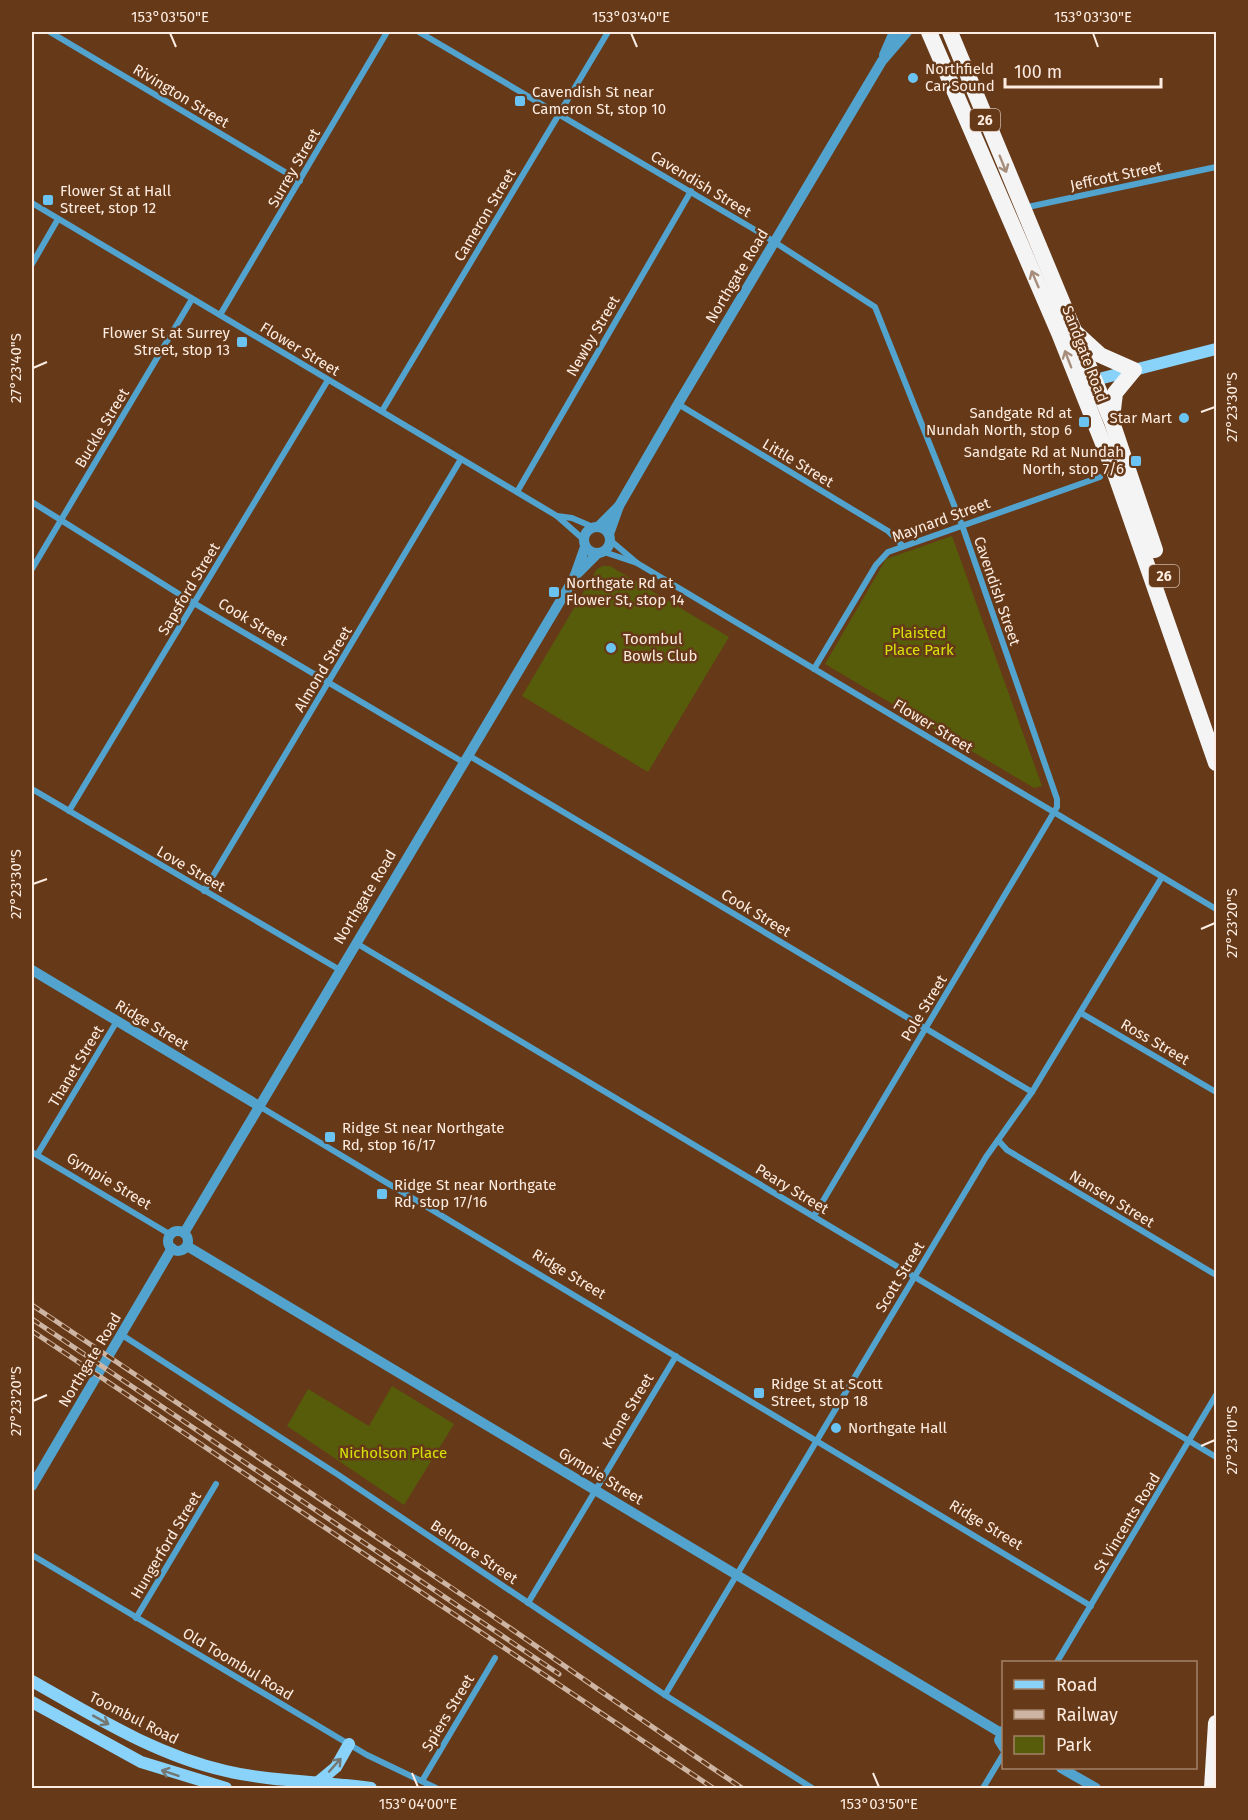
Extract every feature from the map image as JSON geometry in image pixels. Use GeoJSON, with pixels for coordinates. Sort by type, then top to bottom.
{"type":"FeatureCollection","features":[{"type":"Feature","properties":{"kind":"highway","name":"Sandgate Road"},"geometry":{"type":"LineString","coordinates":[[929,32],[1059,333],[1086,382],[1112,422],[1216,730]]}},
{"type":"Feature","properties":{"kind":"highway","name":"Sandgate Road"},"geometry":{"type":"LineString","coordinates":[[950,32],[1072,330],[1086,382],[1216,763]]}},
{"type":"Feature","properties":{"kind":"highway"},"geometry":{"type":"LineString","coordinates":[[1072,330],[1100,354],[1134,370],[1115,393],[1112,422]]}},
{"type":"Feature","properties":{"kind":"highway"},"geometry":{"type":"LineString","coordinates":[[1212,1788],[1216,1723]]}},
{"type":"Feature","properties":{"kind":"main road"},"geometry":{"type":"LineString","coordinates":[[1086,382],[1216,349]]}},
{"type":"Feature","properties":{"kind":"main road","name":"Toombul Road"},"geometry":{"type":"LineString","coordinates":[[32,1681],[140,1741],[181,1758],[242,1775],[371,1788]]}},
{"type":"Feature","properties":{"kind":"main road"},"geometry":{"type":"LineString","coordinates":[[32,1702],[141,1762],[178,1776],[226,1788]]}},
{"type":"Feature","properties":{"kind":"main road"},"geometry":{"type":"LineString","coordinates":[[318,1782],[336,1767],[349,1744]]}},
{"type":"Feature","properties":{"kind":"street","name":"Rivington Street"},"geometry":{"type":"LineString","coordinates":[[50,32],[300,181]]}},
{"type":"Feature","properties":{"kind":"street","name":"Surrey Street"},"geometry":{"type":"LineString","coordinates":[[220,315],[387,32]]}},
{"type":"Feature","properties":{"kind":"street","name":"Cavendish Street"},"geometry":{"type":"LineString","coordinates":[[419,32],[691,191],[875,307],[962,525],[1057,799],[1058,805],[1054,812]]}},
{"type":"Feature","properties":{"kind":"street","name":"Cameron Street"},"geometry":{"type":"LineString","coordinates":[[382,411],[608,32]]}},
{"type":"Feature","properties":{"kind":"street","name":"Northgate Road"},"geometry":{"type":"LineString","coordinates":[[574,578],[601,553],[610,537],[619,506],[882,61],[894,32]]}},
{"type":"Feature","properties":{"kind":"street","name":"Northgate Road"},"geometry":{"type":"LineString","coordinates":[[882,61],[907,32]]}},
{"type":"Feature","properties":{"kind":"street","name":"Jeffcott Street"},"geometry":{"type":"LineString","coordinates":[[1021,208],[1216,167]]}},
{"type":"Feature","properties":{"kind":"street","name":"Newby Street"},"geometry":{"type":"LineString","coordinates":[[517,492],[691,191]]}},
{"type":"Feature","properties":{"kind":"street","name":"Flower Street"},"geometry":{"type":"LineString","coordinates":[[32,203],[557,516],[584,543]]}},
{"type":"Feature","properties":{"kind":"street"},"geometry":{"type":"LineString","coordinates":[[32,264],[58,219]]}},
{"type":"Feature","properties":{"kind":"street","name":"Buckle Street"},"geometry":{"type":"LineString","coordinates":[[32,569],[192,299]]}},
{"type":"Feature","properties":{"kind":"street","name":"Sapsford Street"},"geometry":{"type":"LineString","coordinates":[[69,811],[328,380]]}},
{"type":"Feature","properties":{"kind":"street","name":"Little Street"},"geometry":{"type":"LineString","coordinates":[[678,404],[894,535],[903,546]]}},
{"type":"Feature","properties":{"kind":"street","name":"Almond Street"},"geometry":{"type":"LineString","coordinates":[[204,891],[461,459]]}},
{"type":"Feature","properties":{"kind":"street","name":"Maynard Street"},"geometry":{"type":"LineString","coordinates":[[814,669],[878,562],[888,552],[1100,477]]}},
{"type":"Feature","properties":{"kind":"street","name":"Cook Street"},"geometry":{"type":"LineString","coordinates":[[32,502],[195,603],[466,758],[1032,1092]]}},
{"type":"Feature","properties":{"kind":"street","name":"Northgate Road"},"geometry":{"type":"LineString","coordinates":[[184,1233],[574,578],[586,532],[619,506]]}},
{"type":"Feature","properties":{"kind":"street","name":"Flower Street"},"geometry":{"type":"LineString","coordinates":[[557,516],[572,518],[595,527]]}},
{"type":"Feature","properties":{"kind":"street"},"geometry":{"type":"LineString","coordinates":[[595,527],[610,537]]}},
{"type":"Feature","properties":{"kind":"street","name":"Flower Street"},"geometry":{"type":"LineString","coordinates":[[610,537],[637,563],[1216,909]]}},
{"type":"Feature","properties":{"kind":"street"},"geometry":{"type":"LineString","coordinates":[[584,543],[601,553]]}},
{"type":"Feature","properties":{"kind":"street","name":"Flower Street"},"geometry":{"type":"LineString","coordinates":[[601,553],[637,563]]}},
{"type":"Feature","properties":{"kind":"street","name":"Love Street"},"geometry":{"type":"LineString","coordinates":[[32,789],[340,970]]}},
{"type":"Feature","properties":{"kind":"street","name":"Pole Street"},"geometry":{"type":"LineString","coordinates":[[814,1216],[1054,812]]}},
{"type":"Feature","properties":{"kind":"street","name":"Scott Street"},"geometry":{"type":"LineString","coordinates":[[665,1695],[914,1277],[998,1140],[1032,1092],[1081,1013],[1162,877]]}},
{"type":"Feature","properties":{"kind":"street","name":"Peary Street"},"geometry":{"type":"LineString","coordinates":[[356,942],[1216,1457]]}},
{"type":"Feature","properties":{"kind":"street","name":"Ridge Street"},"geometry":{"type":"LineString","coordinates":[[32,970],[1091,1606]]}},
{"type":"Feature","properties":{"kind":"street","name":"Ross Street"},"geometry":{"type":"LineString","coordinates":[[1081,1013],[1216,1092]]}},
{"type":"Feature","properties":{"kind":"street","name":"Thanet Street"},"geometry":{"type":"LineString","coordinates":[[34,1153],[117,1021]]}},
{"type":"Feature","properties":{"kind":"street","name":"Nansen Street"},"geometry":{"type":"LineString","coordinates":[[998,1140],[1007,1150],[1216,1275]]}},
{"type":"Feature","properties":{"kind":"street","name":"Gympie Street"},"geometry":{"type":"LineString","coordinates":[[34,1153],[171,1235]]}},
{"type":"Feature","properties":{"kind":"street"},"geometry":{"type":"LineString","coordinates":[[178,1231],[184,1233],[188,1237],[187,1246],[178,1251],[172,1248],[169,1241],[171,1235],[178,1231]]}},
{"type":"Feature","properties":{"kind":"street","name":"Gympie Street"},"geometry":{"type":"LineString","coordinates":[[187,1246],[1002,1731]]}},
{"type":"Feature","properties":{"kind":"street","name":"Northgate Road"},"geometry":{"type":"LineString","coordinates":[[32,1486],[172,1248]]}},
{"type":"Feature","properties":{"kind":"street","name":"Belmore Street"},"geometry":{"type":"LineString","coordinates":[[122,1335],[665,1695],[812,1788]]}},
{"type":"Feature","properties":{"kind":"street","name":"Krone Street"},"geometry":{"type":"LineString","coordinates":[[528,1603],[676,1356]]}},
{"type":"Feature","properties":{"kind":"street","name":"St Vincents Road"},"geometry":{"type":"LineString","coordinates":[[1059,1661],[1216,1395]]}},
{"type":"Feature","properties":{"kind":"street","name":"Hungerford Street"},"geometry":{"type":"LineString","coordinates":[[136,1618],[216,1484]]}},
{"type":"Feature","properties":{"kind":"street","name":"Old Toombul Road"},"geometry":{"type":"LineString","coordinates":[[32,1555],[349,1744],[436,1788]]}},
{"type":"Feature","properties":{"kind":"street","name":"Spiers Street"},"geometry":{"type":"LineString","coordinates":[[422,1780],[495,1658]]}},
{"type":"Feature","properties":{"kind":"street"},"geometry":{"type":"LineString","coordinates":[[1002,1731],[999,1740],[1002,1745]]}},
{"type":"Feature","properties":{"kind":"street"},"geometry":{"type":"LineString","coordinates":[[982,1788],[1002,1756]]}},
{"type":"Feature","properties":{"kind":"street"},"geometry":{"type":"LineString","coordinates":[[1064,1769],[1096,1788]]}},
{"type":"Feature","properties":{"kind":"green space","name":"Plaisted Place Park"},"geometry":{"type":"Polygon","coordinates":[[[952,536],[1042,786],[1034,788],[825,664],[886,559],[952,536]]]}},
{"type":"Feature","properties":{"kind":"green space"},"geometry":{"type":"Polygon","coordinates":[[[610,566],[729,637],[648,772],[522,696],[597,569],[610,566]]]}},
{"type":"Feature","properties":{"kind":"green space","name":"Nicholson Place"},"geometry":{"type":"Polygon","coordinates":[[[392,1386],[454,1424],[404,1505],[287,1426],[308,1389],[369,1426],[392,1386]]]}},
{"type":"Feature","properties":{"kind":"railway"},"geometry":{"type":"LineString","coordinates":[[32,1305],[416,1564],[742,1788]]}},
{"type":"Feature","properties":{"kind":"railway"},"geometry":{"type":"LineString","coordinates":[[32,1319],[559,1674]]}},
{"type":"Feature","properties":{"kind":"railway"},"geometry":{"type":"LineString","coordinates":[[32,1331],[713,1788]]}},
{"type":"Feature","properties":{"kind":"place","name":"Northfield Car Sound"},"geometry":{"type":"Point","coordinates":[913,78]}},
{"type":"Feature","properties":{"kind":"place","name":"Cavendish St near Cameron St, stop 10"},"geometry":{"type":"Point","coordinates":[520,101]}},
{"type":"Feature","properties":{"kind":"place","name":"Flower St at Hall Street, stop 12"},"geometry":{"type":"Point","coordinates":[48,200]}},
{"type":"Feature","properties":{"kind":"place","name":"Flower St at Surrey Street, stop 13"},"geometry":{"type":"Point","coordinates":[242,342]}},
{"type":"Feature","properties":{"kind":"place","name":"Star Mart"},"geometry":{"type":"Point","coordinates":[1184,418]}},
{"type":"Feature","properties":{"kind":"place","name":"Sandgate Rd at Nundah North, stop 6"},"geometry":{"type":"Point","coordinates":[1084,422]}},
{"type":"Feature","properties":{"kind":"place","name":"Sandgate Rd at Nundah North, stop 7/6"},"geometry":{"type":"Point","coordinates":[1136,461]}},
{"type":"Feature","properties":{"kind":"place","name":"Northgate Rd at Flower St, stop 14"},"geometry":{"type":"Point","coordinates":[554,592]}},
{"type":"Feature","properties":{"kind":"place","name":"Toombul Bowls Club"},"geometry":{"type":"Point","coordinates":[611,648]}},
{"type":"Feature","properties":{"kind":"place","name":"Ridge St near Northgate Rd, stop 16/17"},"geometry":{"type":"Point","coordinates":[330,1137]}},
{"type":"Feature","properties":{"kind":"place","name":"Ridge St near Northgate Rd, stop 17/16"},"geometry":{"type":"Point","coordinates":[382,1194]}},
{"type":"Feature","properties":{"kind":"place","name":"Ridge St at Scott Street, stop 18"},"geometry":{"type":"Point","coordinates":[759,1393]}},
{"type":"Feature","properties":{"kind":"place","name":"Northgate Hall"},"geometry":{"type":"Point","coordinates":[836,1428]}}]}
